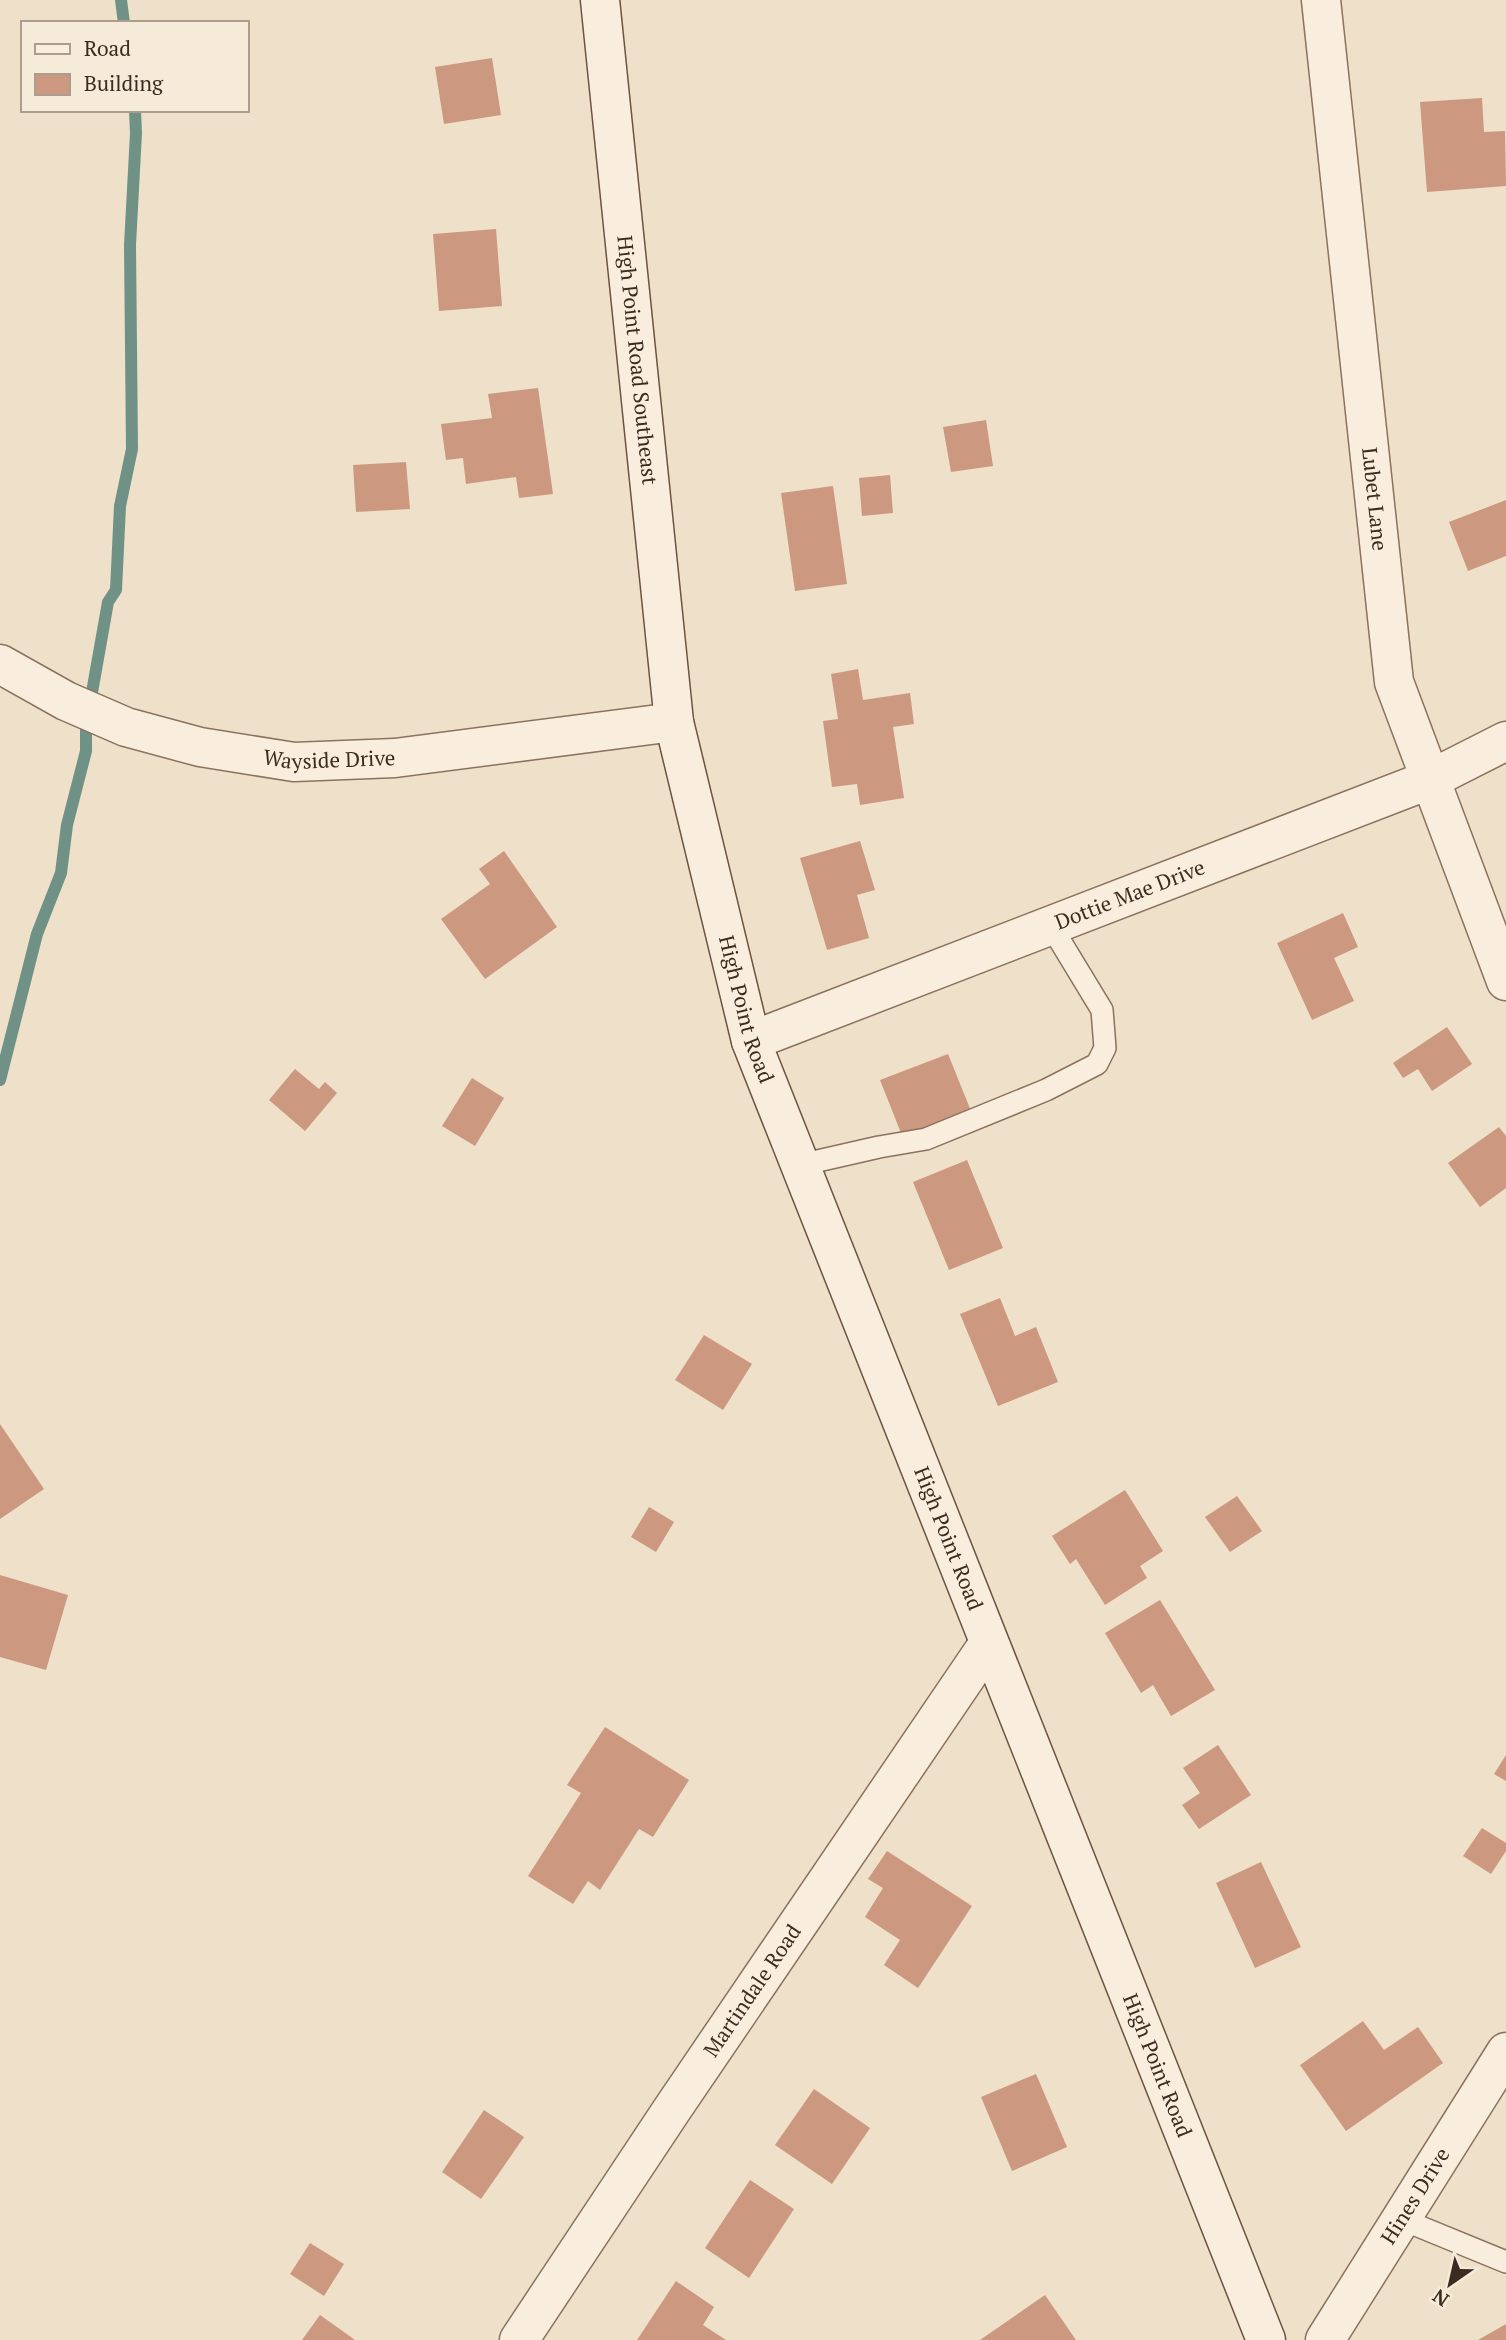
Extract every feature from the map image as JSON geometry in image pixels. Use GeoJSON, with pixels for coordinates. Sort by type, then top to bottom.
{"type":"FeatureCollection","features":[{"type":"Feature","properties":{"kind":"street","name":"High Point Road Southeast"},"geometry":{"type":"LineString","coordinates":[[600,0],[674,722]]}},
{"type":"Feature","properties":{"kind":"street","name":"Lubet Lane"},"geometry":{"type":"LineString","coordinates":[[1321,0],[1394,682],[1506,981]]}},
{"type":"Feature","properties":{"kind":"street","name":"Wayside Drive"},"geometry":{"type":"LineString","coordinates":[[0,664],[65,701],[126,727],[200,747],[294,762],[395,758],[674,722]]}},
{"type":"Feature","properties":{"kind":"street","name":"High Point Road"},"geometry":{"type":"LineString","coordinates":[[674,722],[751,1041],[1266,2340]]}},
{"type":"Feature","properties":{"kind":"street","name":"Dottie Mae Drive"},"geometry":{"type":"LineString","coordinates":[[751,1041],[1431,779],[1506,741]]}},
{"type":"Feature","properties":{"kind":"street","name":"Martindale Road"},"geometry":{"type":"LineString","coordinates":[[519,2340],[989,1643]]}},
{"type":"Feature","properties":{"kind":"street","name":"Hines Drive"},"geometry":{"type":"LineString","coordinates":[[1325,2340],[1506,2052]]}},
{"type":"Feature","properties":{"kind":"lane"},"geometry":{"type":"LineString","coordinates":[[800,1165],[926,1139],[1046,1090],[1097,1064],[1105,1048],[1102,1010],[1051,926]]}},
{"type":"Feature","properties":{"kind":"lane"},"geometry":{"type":"LineString","coordinates":[[1401,2219],[1506,2262]]}},
{"type":"Feature","properties":{"kind":"building"},"geometry":{"type":"Polygon","coordinates":[[[492,58],[501,115],[444,124],[435,67],[492,58]]]}},
{"type":"Feature","properties":{"kind":"building"},"geometry":{"type":"Polygon","coordinates":[[[1482,98],[1484,132],[1505,131],[1506,186],[1427,192],[1420,102],[1482,98]]]}},
{"type":"Feature","properties":{"kind":"building"},"geometry":{"type":"Polygon","coordinates":[[[496,229],[502,306],[439,311],[433,234],[496,229]]]}},
{"type":"Feature","properties":{"kind":"building"},"geometry":{"type":"Polygon","coordinates":[[[538,388],[553,494],[519,498],[516,477],[466,484],[463,458],[446,460],[441,424],[492,418],[488,394],[538,388]]]}},
{"type":"Feature","properties":{"kind":"building"},"geometry":{"type":"Polygon","coordinates":[[[986,420],[993,466],[951,472],[943,427],[986,420]]]}},
{"type":"Feature","properties":{"kind":"building"},"geometry":{"type":"Polygon","coordinates":[[[406,462],[410,509],[356,512],[353,465],[406,462]]]}},
{"type":"Feature","properties":{"kind":"building"},"geometry":{"type":"Polygon","coordinates":[[[890,475],[893,513],[862,516],[859,478],[890,475]]]}},
{"type":"Feature","properties":{"kind":"building"},"geometry":{"type":"Polygon","coordinates":[[[833,486],[847,584],[795,591],[781,493],[833,486]]]}},
{"type":"Feature","properties":{"kind":"building"},"geometry":{"type":"Polygon","coordinates":[[[1506,500],[1506,556],[1468,571],[1449,522],[1506,500]]]}},
{"type":"Feature","properties":{"kind":"building"},"geometry":{"type":"Polygon","coordinates":[[[858,669],[863,700],[910,693],[914,724],[893,727],[904,798],[860,805],[857,784],[832,787],[823,721],[838,719],[831,674],[858,669]]]}},
{"type":"Feature","properties":{"kind":"building"},"geometry":{"type":"Polygon","coordinates":[[[860,841],[875,890],[857,895],[869,938],[827,950],[800,858],[860,841]]]}},
{"type":"Feature","properties":{"kind":"building"},"geometry":{"type":"Polygon","coordinates":[[[504,851],[557,927],[485,979],[441,919],[490,884],[479,869],[504,851]]]}},
{"type":"Feature","properties":{"kind":"building"},"geometry":{"type":"Polygon","coordinates":[[[1343,913],[1358,947],[1334,958],[1354,1001],[1312,1020],[1277,943],[1343,913]]]}},
{"type":"Feature","properties":{"kind":"building"},"geometry":{"type":"Polygon","coordinates":[[[1447,1027],[1472,1064],[1432,1091],[1418,1069],[1403,1078],[1393,1063],[1447,1027]]]}},
{"type":"Feature","properties":{"kind":"building"},"geometry":{"type":"Polygon","coordinates":[[[948,1054],[971,1111],[903,1138],[880,1080],[948,1054]]]}},
{"type":"Feature","properties":{"kind":"building"},"geometry":{"type":"Polygon","coordinates":[[[295,1069],[319,1089],[325,1082],[337,1093],[305,1131],[269,1100],[295,1069]]]}},
{"type":"Feature","properties":{"kind":"building"},"geometry":{"type":"Polygon","coordinates":[[[472,1078],[504,1098],[475,1146],[442,1126],[472,1078]]]}},
{"type":"Feature","properties":{"kind":"building"},"geometry":{"type":"Polygon","coordinates":[[[1499,1127],[1506,1136],[1506,1188],[1480,1207],[1448,1163],[1499,1127]]]}},
{"type":"Feature","properties":{"kind":"building"},"geometry":{"type":"Polygon","coordinates":[[[967,1160],[1003,1248],[949,1270],[913,1182],[967,1160]]]}},
{"type":"Feature","properties":{"kind":"building"},"geometry":{"type":"Polygon","coordinates":[[[1000,1298],[1015,1336],[1036,1327],[1058,1382],[998,1406],[960,1314],[1000,1298]]]}},
{"type":"Feature","properties":{"kind":"building"},"geometry":{"type":"Polygon","coordinates":[[[704,1335],[752,1364],[723,1410],[675,1380],[704,1335]]]}},
{"type":"Feature","properties":{"kind":"building"},"geometry":{"type":"Polygon","coordinates":[[[0,1424],[44,1489],[0,1519],[0,1424]]]}},
{"type":"Feature","properties":{"kind":"building"},"geometry":{"type":"Polygon","coordinates":[[[1125,1490],[1163,1551],[1140,1566],[1147,1578],[1105,1605],[1076,1559],[1070,1564],[1052,1536],[1125,1490]]]}},
{"type":"Feature","properties":{"kind":"building"},"geometry":{"type":"Polygon","coordinates":[[[1237,1496],[1262,1531],[1230,1552],[1205,1517],[1237,1496]]]}},
{"type":"Feature","properties":{"kind":"building"},"geometry":{"type":"Polygon","coordinates":[[[649,1507],[674,1522],[656,1552],[631,1537],[649,1507]]]}},
{"type":"Feature","properties":{"kind":"building"},"geometry":{"type":"Polygon","coordinates":[[[0,1575],[68,1595],[46,1670],[0,1657],[0,1575]]]}},
{"type":"Feature","properties":{"kind":"building"},"geometry":{"type":"Polygon","coordinates":[[[1160,1600],[1215,1690],[1171,1716],[1153,1685],[1141,1693],[1105,1633],[1160,1600]]]}},
{"type":"Feature","properties":{"kind":"building"},"geometry":{"type":"Polygon","coordinates":[[[605,1727],[689,1780],[653,1837],[639,1829],[600,1890],[588,1881],[573,1904],[528,1876],[581,1793],[567,1785],[605,1727]]]}},
{"type":"Feature","properties":{"kind":"building"},"geometry":{"type":"Polygon","coordinates":[[[1218,1745],[1251,1795],[1199,1829],[1182,1805],[1200,1793],[1183,1768],[1218,1745]]]}},
{"type":"Feature","properties":{"kind":"building"},"geometry":{"type":"Polygon","coordinates":[[[1506,1755],[1506,1781],[1494,1774],[1506,1755]]]}},
{"type":"Feature","properties":{"kind":"building"},"geometry":{"type":"Polygon","coordinates":[[[1482,1828],[1506,1843],[1506,1851],[1491,1874],[1463,1856],[1482,1828]]]}},
{"type":"Feature","properties":{"kind":"building"},"geometry":{"type":"Polygon","coordinates":[[[887,1851],[972,1906],[918,1988],[884,1965],[900,1940],[865,1917],[883,1888],[868,1879],[887,1851]]]}},
{"type":"Feature","properties":{"kind":"building"},"geometry":{"type":"Polygon","coordinates":[[[1261,1862],[1301,1947],[1255,1968],[1216,1883],[1261,1862]]]}},
{"type":"Feature","properties":{"kind":"building"},"geometry":{"type":"Polygon","coordinates":[[[1363,2021],[1384,2050],[1418,2027],[1443,2063],[1346,2131],[1300,2065],[1363,2021]]]}},
{"type":"Feature","properties":{"kind":"building"},"geometry":{"type":"Polygon","coordinates":[[[1036,2074],[1067,2147],[1012,2171],[981,2097],[1036,2074]]]}},
{"type":"Feature","properties":{"kind":"building"},"geometry":{"type":"Polygon","coordinates":[[[814,2089],[870,2128],[832,2184],[775,2145],[814,2089]]]}},
{"type":"Feature","properties":{"kind":"building"},"geometry":{"type":"Polygon","coordinates":[[[484,2110],[524,2137],[481,2199],[442,2172],[484,2110]]]}},
{"type":"Feature","properties":{"kind":"building"},"geometry":{"type":"Polygon","coordinates":[[[750,2180],[794,2209],[749,2278],[705,2248],[750,2180]]]}},
{"type":"Feature","properties":{"kind":"building"},"geometry":{"type":"Polygon","coordinates":[[[310,2243],[344,2264],[324,2296],[290,2274],[310,2243]]]}},
{"type":"Feature","properties":{"kind":"building"},"geometry":{"type":"Polygon","coordinates":[[[676,2281],[714,2307],[703,2325],[726,2340],[637,2340],[676,2281]]]}},
{"type":"Feature","properties":{"kind":"building"},"geometry":{"type":"Polygon","coordinates":[[[1045,2295],[1076,2340],[980,2340],[1045,2295]]]}},
{"type":"Feature","properties":{"kind":"building"},"geometry":{"type":"Polygon","coordinates":[[[320,2315],[355,2340],[302,2340],[320,2315]]]}},
{"type":"Feature","properties":{"kind":"building"},"geometry":{"type":"Polygon","coordinates":[[[1506,2324],[1506,2340],[1478,2340],[1506,2324]]]}},
{"type":"Feature","properties":{"kind":"waterway"},"geometry":{"type":"LineString","coordinates":[[121,0],[124,21]]}},
{"type":"Feature","properties":{"kind":"waterway"},"geometry":{"type":"LineString","coordinates":[[91,698],[108,602],[116,590],[120,506],[132,449],[130,245],[135,112]]}},
{"type":"Feature","properties":{"kind":"waterway"},"geometry":{"type":"LineString","coordinates":[[0,1080],[37,934],[61,873],[67,825],[86,751],[86,725]]}}]}
